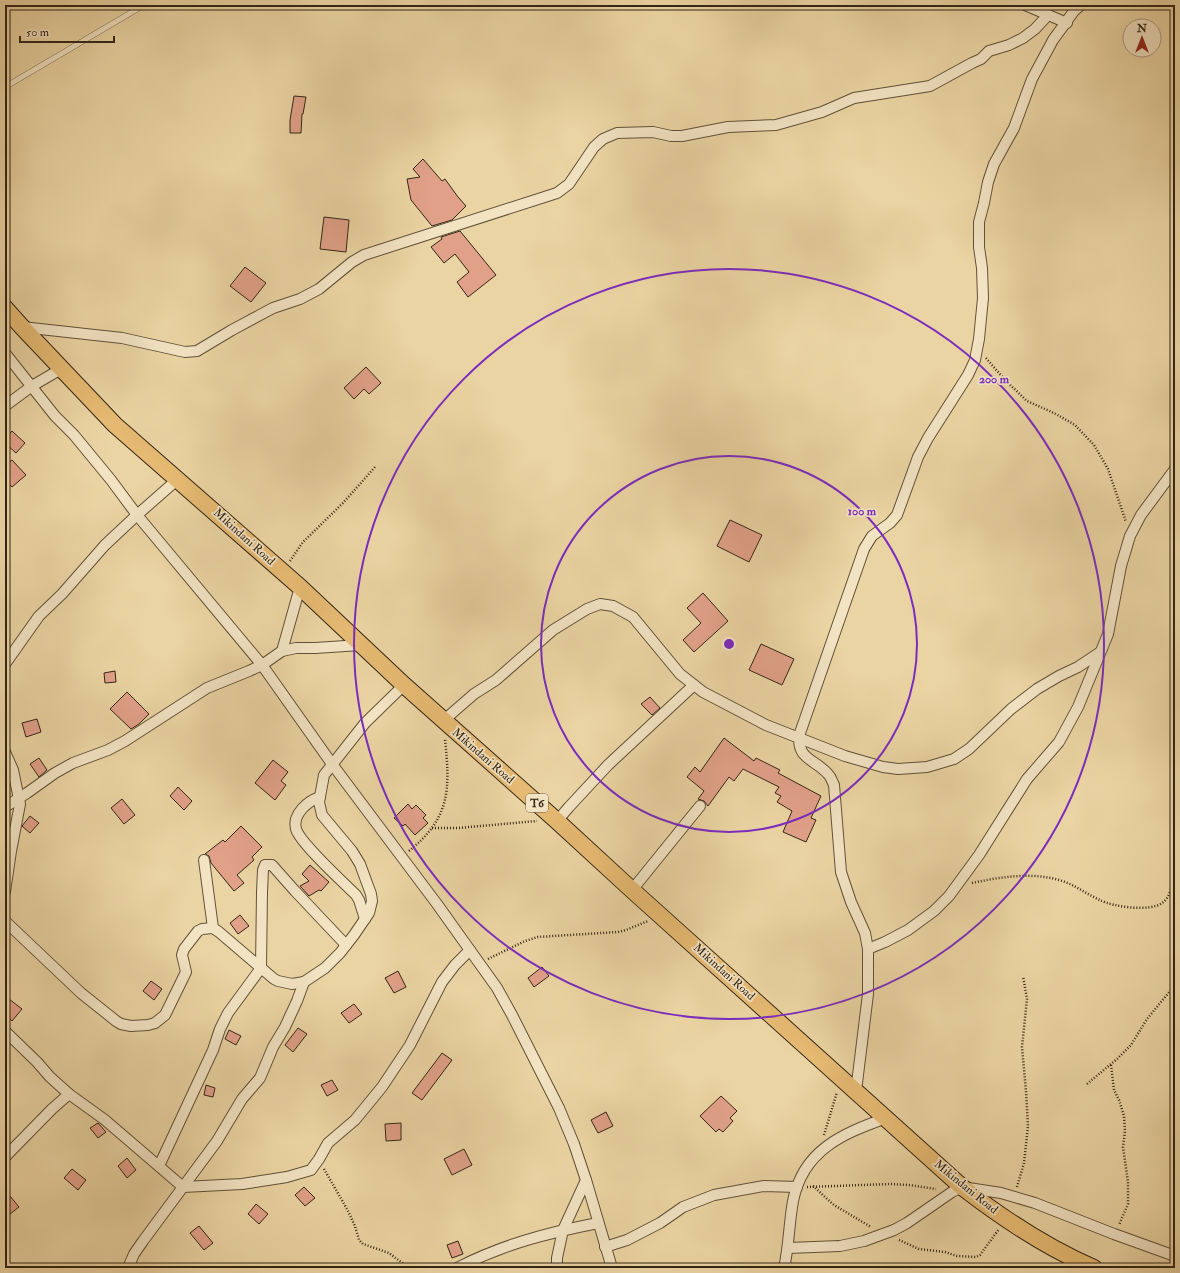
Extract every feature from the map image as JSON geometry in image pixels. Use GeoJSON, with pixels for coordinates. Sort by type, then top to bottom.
{"type":"FeatureCollection","features":[{"type":"Feature","properties":{"kind":"highway","name":"Mikindani Road"},"geometry":{"type":"LineString","coordinates":[[7,312],[115,425],[300,587],[443,721],[557,821],[842,1078],[886,1118],[957,1189],[1072,1264],[1094,1268]]}},
{"type":"Feature","properties":{"kind":"street"},"geometry":{"type":"LineString","coordinates":[[1025,5],[1067,22]]}},
{"type":"Feature","properties":{"kind":"street"},"geometry":{"type":"LineString","coordinates":[[856,1091],[867,1002],[868,949],[865,933],[851,902],[841,872],[834,785],[827,773],[805,756],[800,745],[799,738],[864,549],[872,536],[890,523],[897,515],[918,457],[928,438],[968,375],[975,360],[984,298],[979,247],[979,222],[988,182],[994,164],[1014,128],[1032,79],[1053,40],[1074,10],[1081,5]]}},
{"type":"Feature","properties":{"kind":"street"},"geometry":{"type":"LineString","coordinates":[[22,327],[122,338],[185,352],[197,351],[273,308],[300,299],[319,289],[352,262],[364,255],[557,192],[569,184],[598,142],[609,136],[617,133],[653,132],[671,136],[682,136],[728,127],[776,125],[822,112],[854,98],[930,86],[981,59],[989,51],[1023,38],[1035,29],[1048,15]]}},
{"type":"Feature","properties":{"kind":"street"},"geometry":{"type":"LineString","coordinates":[[5,353],[55,416],[74,435],[111,480],[136,515],[262,665],[401,858],[438,904],[497,988],[559,1108],[574,1144],[612,1268]]}},
{"type":"Feature","properties":{"kind":"street"},"geometry":{"type":"LineString","coordinates":[[5,406],[32,386],[61,369]]}},
{"type":"Feature","properties":{"kind":"street"},"geometry":{"type":"LineString","coordinates":[[868,949],[897,936],[921,921],[949,896],[979,854],[1027,779],[1059,742],[1078,707],[1093,674],[1099,653],[1108,634],[1121,566],[1130,536],[1140,514],[1175,469]]}},
{"type":"Feature","properties":{"kind":"street"},"geometry":{"type":"LineString","coordinates":[[5,664],[40,616],[62,594],[105,545],[136,515],[178,479]]}},
{"type":"Feature","properties":{"kind":"street"},"geometry":{"type":"LineString","coordinates":[[282,651],[300,587]]}},
{"type":"Feature","properties":{"kind":"street"},"geometry":{"type":"LineString","coordinates":[[443,721],[474,694],[496,680],[553,630],[586,609],[600,604],[613,606],[633,617],[680,674],[703,692],[766,725],[877,766],[898,769],[927,767],[954,759],[970,749],[1011,709],[1037,689],[1078,667],[1099,653]]}},
{"type":"Feature","properties":{"kind":"street"},"geometry":{"type":"LineString","coordinates":[[5,807],[20,798],[55,772],[108,750],[125,741],[207,688],[262,665],[282,651],[288,649],[361,645]]}},
{"type":"Feature","properties":{"kind":"street"},"geometry":{"type":"LineString","coordinates":[[5,921],[81,993],[121,1024],[144,1026],[155,1023],[165,1015],[186,972],[182,955],[184,948],[198,931],[205,928],[213,928],[219,932],[278,981],[292,984],[304,982],[325,968],[346,945],[369,913],[372,901],[368,883],[360,864],[352,851],[324,819],[320,810],[320,797],[324,775],[365,723],[404,685]]}},
{"type":"Feature","properties":{"kind":"street"},"geometry":{"type":"LineString","coordinates":[[557,821],[608,765],[694,685]]}},
{"type":"Feature","properties":{"kind":"street"},"geometry":{"type":"LineString","coordinates":[[5,752],[13,770],[20,798],[5,892]]}},
{"type":"Feature","properties":{"kind":"street"},"geometry":{"type":"LineString","coordinates":[[320,797],[312,800],[304,807],[296,823],[297,830],[309,847],[356,895],[365,919]]}},
{"type":"Feature","properties":{"kind":"street"},"geometry":{"type":"LineString","coordinates":[[632,890],[700,806]]}},
{"type":"Feature","properties":{"kind":"street"},"geometry":{"type":"LineString","coordinates":[[204,860],[213,928]]}},
{"type":"Feature","properties":{"kind":"street"},"geometry":{"type":"LineString","coordinates":[[159,1166],[213,1050],[228,1013],[261,968],[263,870],[266,864],[272,865],[346,945]]}},
{"type":"Feature","properties":{"kind":"street"},"geometry":{"type":"LineString","coordinates":[[5,1031],[50,1077],[69,1094],[105,1120],[183,1187],[242,1184],[287,1177],[309,1171],[319,1159],[328,1143],[355,1120],[382,1087],[410,1045],[442,982],[455,965],[470,950]]}},
{"type":"Feature","properties":{"kind":"street"},"geometry":{"type":"LineString","coordinates":[[128,1268],[134,1254],[143,1241],[217,1141],[242,1099],[260,1078],[273,1047],[298,1001],[304,982]]}},
{"type":"Feature","properties":{"kind":"street"},"geometry":{"type":"LineString","coordinates":[[5,1157],[52,1109],[69,1094]]}},
{"type":"Feature","properties":{"kind":"street"},"geometry":{"type":"LineString","coordinates":[[784,1268],[788,1248],[793,1201],[801,1177],[822,1149],[855,1129],[886,1118]]}},
{"type":"Feature","properties":{"kind":"street"},"geometry":{"type":"LineString","coordinates":[[557,1268],[557,1258],[563,1230],[586,1180]]}},
{"type":"Feature","properties":{"kind":"street"},"geometry":{"type":"LineString","coordinates":[[605,1247],[634,1236],[660,1223],[683,1207],[714,1195],[764,1186],[797,1187]]}},
{"type":"Feature","properties":{"kind":"street"},"geometry":{"type":"LineString","coordinates":[[788,1248],[840,1246],[864,1241],[907,1223],[957,1189],[1001,1193],[1036,1203],[1175,1256]]}},
{"type":"Feature","properties":{"kind":"street"},"geometry":{"type":"LineString","coordinates":[[457,1268],[509,1245],[563,1230],[598,1223]]}},
{"type":"Feature","properties":{"kind":"lane"},"geometry":{"type":"LineString","coordinates":[[5,87],[144,5]]}},
{"type":"Feature","properties":{"kind":"path"},"geometry":{"type":"LineString","coordinates":[[977,348],[1005,380],[1027,401],[1054,413],[1074,425],[1094,444],[1108,469],[1130,536]]}},
{"type":"Feature","properties":{"kind":"path"},"geometry":{"type":"LineString","coordinates":[[283,572],[303,542],[343,503],[375,467]]}},
{"type":"Feature","properties":{"kind":"path"},"geometry":{"type":"LineString","coordinates":[[401,858],[424,838],[432,828],[444,803],[448,772],[443,721]]}},
{"type":"Feature","properties":{"kind":"path"},"geometry":{"type":"LineString","coordinates":[[432,828],[458,828],[527,821],[557,821]]}},
{"type":"Feature","properties":{"kind":"path"},"geometry":{"type":"LineString","coordinates":[[956,887],[994,878],[1043,876],[1076,886],[1101,901],[1116,906],[1148,907],[1163,903],[1168,896],[1175,876]]}},
{"type":"Feature","properties":{"kind":"path"},"geometry":{"type":"LineString","coordinates":[[479,964],[515,945],[532,938],[622,931],[661,916]]}},
{"type":"Feature","properties":{"kind":"path"},"geometry":{"type":"LineString","coordinates":[[1014,1197],[1024,1163],[1028,1126],[1022,1046],[1027,999],[1023,976]]}},
{"type":"Feature","properties":{"kind":"path"},"geometry":{"type":"LineString","coordinates":[[1088,1084],[1131,1045],[1147,1019],[1175,985]]}},
{"type":"Feature","properties":{"kind":"path"},"geometry":{"type":"LineString","coordinates":[[1110,1065],[1114,1090],[1124,1116],[1125,1131],[1123,1147],[1128,1182],[1128,1204],[1114,1234]]}},
{"type":"Feature","properties":{"kind":"path"},"geometry":{"type":"LineString","coordinates":[[822,1149],[824,1131],[842,1078]]}},
{"type":"Feature","properties":{"kind":"path"},"geometry":{"type":"LineString","coordinates":[[319,1159],[347,1209],[355,1226],[359,1240],[363,1244],[389,1253],[409,1268]]}},
{"type":"Feature","properties":{"kind":"path"},"geometry":{"type":"LineString","coordinates":[[797,1187],[899,1184],[957,1189]]}},
{"type":"Feature","properties":{"kind":"path"},"geometry":{"type":"LineString","coordinates":[[813,1186],[834,1205],[883,1234],[919,1249],[945,1252],[957,1256],[976,1257],[980,1254],[997,1231],[1008,1221]]}},
{"type":"Feature","properties":{"kind":"building"},"geometry":{"type":"Polygon","coordinates":[[[294,96],[306,97],[302,114],[301,133],[290,133],[290,120],[294,96]]]}},
{"type":"Feature","properties":{"kind":"building"},"geometry":{"type":"Polygon","coordinates":[[[423,159],[442,181],[445,179],[466,206],[452,220],[432,226],[411,200],[407,179],[420,177],[413,169],[423,159]]]}},
{"type":"Feature","properties":{"kind":"building"},"geometry":{"type":"Polygon","coordinates":[[[324,217],[349,220],[346,252],[320,249],[324,217]]]}},
{"type":"Feature","properties":{"kind":"building"},"geometry":{"type":"Polygon","coordinates":[[[460,231],[496,275],[468,297],[457,282],[469,272],[455,254],[444,263],[431,247],[442,239],[441,237],[460,231]]]}},
{"type":"Feature","properties":{"kind":"building"},"geometry":{"type":"Polygon","coordinates":[[[245,267],[266,283],[251,302],[230,286],[245,267]]]}},
{"type":"Feature","properties":{"kind":"building"},"geometry":{"type":"Polygon","coordinates":[[[366,367],[381,383],[369,394],[364,389],[354,399],[344,388],[366,367]]]}},
{"type":"Feature","properties":{"kind":"building"},"geometry":{"type":"Polygon","coordinates":[[[12,431],[25,443],[16,453],[5,443],[5,439],[12,431]]]}},
{"type":"Feature","properties":{"kind":"building"},"geometry":{"type":"Polygon","coordinates":[[[12,460],[26,475],[12,487],[5,480],[5,466],[12,460]]]}},
{"type":"Feature","properties":{"kind":"building"},"geometry":{"type":"Polygon","coordinates":[[[730,520],[762,535],[749,562],[717,546],[730,520]]]}},
{"type":"Feature","properties":{"kind":"building"},"geometry":{"type":"Polygon","coordinates":[[[703,593],[728,621],[694,652],[683,640],[701,623],[687,608],[703,593]]]}},
{"type":"Feature","properties":{"kind":"building"},"geometry":{"type":"Polygon","coordinates":[[[761,644],[794,659],[782,685],[749,670],[761,644]]]}},
{"type":"Feature","properties":{"kind":"building"},"geometry":{"type":"Polygon","coordinates":[[[115,671],[116,682],[105,683],[104,673],[115,671]]]}},
{"type":"Feature","properties":{"kind":"building"},"geometry":{"type":"Polygon","coordinates":[[[127,692],[149,714],[139,724],[131,729],[110,709],[127,692]]]}},
{"type":"Feature","properties":{"kind":"building"},"geometry":{"type":"Polygon","coordinates":[[[650,697],[660,708],[652,715],[641,704],[650,697]]]}},
{"type":"Feature","properties":{"kind":"building"},"geometry":{"type":"Polygon","coordinates":[[[37,719],[41,732],[26,737],[22,723],[37,719]]]}},
{"type":"Feature","properties":{"kind":"building"},"geometry":{"type":"Polygon","coordinates":[[[724,738],[754,761],[756,758],[780,770],[778,773],[821,796],[811,818],[816,820],[806,842],[783,832],[792,811],[777,802],[781,796],[775,793],[779,787],[743,769],[734,781],[729,777],[708,806],[704,801],[698,799],[704,791],[687,777],[695,767],[700,772],[724,738]]]}},
{"type":"Feature","properties":{"kind":"building"},"geometry":{"type":"Polygon","coordinates":[[[39,758],[47,770],[39,777],[30,764],[39,758]]]}},
{"type":"Feature","properties":{"kind":"building"},"geometry":{"type":"Polygon","coordinates":[[[273,760],[288,772],[281,781],[286,785],[275,800],[255,783],[273,760]]]}},
{"type":"Feature","properties":{"kind":"building"},"geometry":{"type":"Polygon","coordinates":[[[178,787],[192,801],[184,810],[170,796],[178,787]]]}},
{"type":"Feature","properties":{"kind":"building"},"geometry":{"type":"Polygon","coordinates":[[[122,799],[135,815],[124,824],[111,808],[122,799]]]}},
{"type":"Feature","properties":{"kind":"building"},"geometry":{"type":"Polygon","coordinates":[[[408,804],[412,809],[416,805],[426,815],[423,818],[428,823],[415,835],[405,824],[403,826],[394,818],[408,804]]]}},
{"type":"Feature","properties":{"kind":"building"},"geometry":{"type":"Polygon","coordinates":[[[30,816],[39,823],[30,833],[22,826],[30,816]]]}},
{"type":"Feature","properties":{"kind":"building"},"geometry":{"type":"Polygon","coordinates":[[[241,826],[262,847],[252,857],[254,860],[237,875],[244,883],[234,891],[211,863],[209,856],[205,854],[223,840],[225,842],[241,826]]]}},
{"type":"Feature","properties":{"kind":"building"},"geometry":{"type":"Polygon","coordinates":[[[310,865],[329,882],[321,891],[319,890],[309,896],[300,886],[309,881],[302,874],[310,865]]]}},
{"type":"Feature","properties":{"kind":"building"},"geometry":{"type":"Polygon","coordinates":[[[240,915],[249,926],[238,934],[230,923],[240,915]]]}},
{"type":"Feature","properties":{"kind":"building"},"geometry":{"type":"Polygon","coordinates":[[[542,967],[549,976],[534,987],[528,978],[542,967]]]}},
{"type":"Feature","properties":{"kind":"building"},"geometry":{"type":"Polygon","coordinates":[[[398,971],[406,987],[394,993],[385,978],[398,971]]]}},
{"type":"Feature","properties":{"kind":"building"},"geometry":{"type":"Polygon","coordinates":[[[151,981],[162,989],[154,1000],[143,991],[151,981]]]}},
{"type":"Feature","properties":{"kind":"building"},"geometry":{"type":"Polygon","coordinates":[[[9,999],[22,1009],[12,1021],[5,1014],[5,1004],[9,999]]]}},
{"type":"Feature","properties":{"kind":"building"},"geometry":{"type":"Polygon","coordinates":[[[354,1004],[362,1014],[349,1023],[341,1013],[354,1004]]]}},
{"type":"Feature","properties":{"kind":"building"},"geometry":{"type":"Polygon","coordinates":[[[298,1028],[307,1034],[293,1052],[285,1045],[298,1028]]]}},
{"type":"Feature","properties":{"kind":"building"},"geometry":{"type":"Polygon","coordinates":[[[229,1030],[241,1036],[236,1045],[225,1039],[229,1030]]]}},
{"type":"Feature","properties":{"kind":"building"},"geometry":{"type":"Polygon","coordinates":[[[442,1053],[452,1060],[422,1100],[412,1093],[442,1053]]]}},
{"type":"Feature","properties":{"kind":"building"},"geometry":{"type":"Polygon","coordinates":[[[332,1080],[338,1090],[327,1096],[321,1085],[332,1080]]]}},
{"type":"Feature","properties":{"kind":"building"},"geometry":{"type":"Polygon","coordinates":[[[206,1085],[215,1088],[213,1097],[204,1095],[206,1085]]]}},
{"type":"Feature","properties":{"kind":"building"},"geometry":{"type":"Polygon","coordinates":[[[721,1096],[737,1111],[730,1118],[733,1121],[723,1132],[719,1129],[716,1132],[700,1116],[721,1096]]]}},
{"type":"Feature","properties":{"kind":"building"},"geometry":{"type":"Polygon","coordinates":[[[606,1112],[613,1126],[598,1133],[591,1120],[606,1112]]]}},
{"type":"Feature","properties":{"kind":"building"},"geometry":{"type":"Polygon","coordinates":[[[98,1123],[106,1132],[98,1138],[90,1128],[98,1123]]]}},
{"type":"Feature","properties":{"kind":"building"},"geometry":{"type":"Polygon","coordinates":[[[401,1123],[401,1140],[386,1141],[385,1124],[401,1123]]]}},
{"type":"Feature","properties":{"kind":"building"},"geometry":{"type":"Polygon","coordinates":[[[464,1149],[472,1165],[452,1175],[444,1159],[464,1149]]]}},
{"type":"Feature","properties":{"kind":"building"},"geometry":{"type":"Polygon","coordinates":[[[127,1158],[136,1170],[127,1178],[118,1166],[127,1158]]]}},
{"type":"Feature","properties":{"kind":"building"},"geometry":{"type":"Polygon","coordinates":[[[72,1169],[86,1180],[78,1190],[64,1178],[72,1169]]]}},
{"type":"Feature","properties":{"kind":"building"},"geometry":{"type":"Polygon","coordinates":[[[304,1187],[315,1198],[305,1206],[295,1195],[304,1187]]]}},
{"type":"Feature","properties":{"kind":"building"},"geometry":{"type":"Polygon","coordinates":[[[5,1190],[19,1207],[5,1218],[5,1190]]]}},
{"type":"Feature","properties":{"kind":"building"},"geometry":{"type":"Polygon","coordinates":[[[256,1204],[268,1214],[259,1224],[248,1214],[256,1204]]]}},
{"type":"Feature","properties":{"kind":"building"},"geometry":{"type":"Polygon","coordinates":[[[199,1226],[213,1243],[204,1250],[190,1233],[199,1226]]]}},
{"type":"Feature","properties":{"kind":"building"},"geometry":{"type":"Polygon","coordinates":[[[458,1241],[463,1254],[452,1258],[447,1245],[458,1241]]]}}]}
